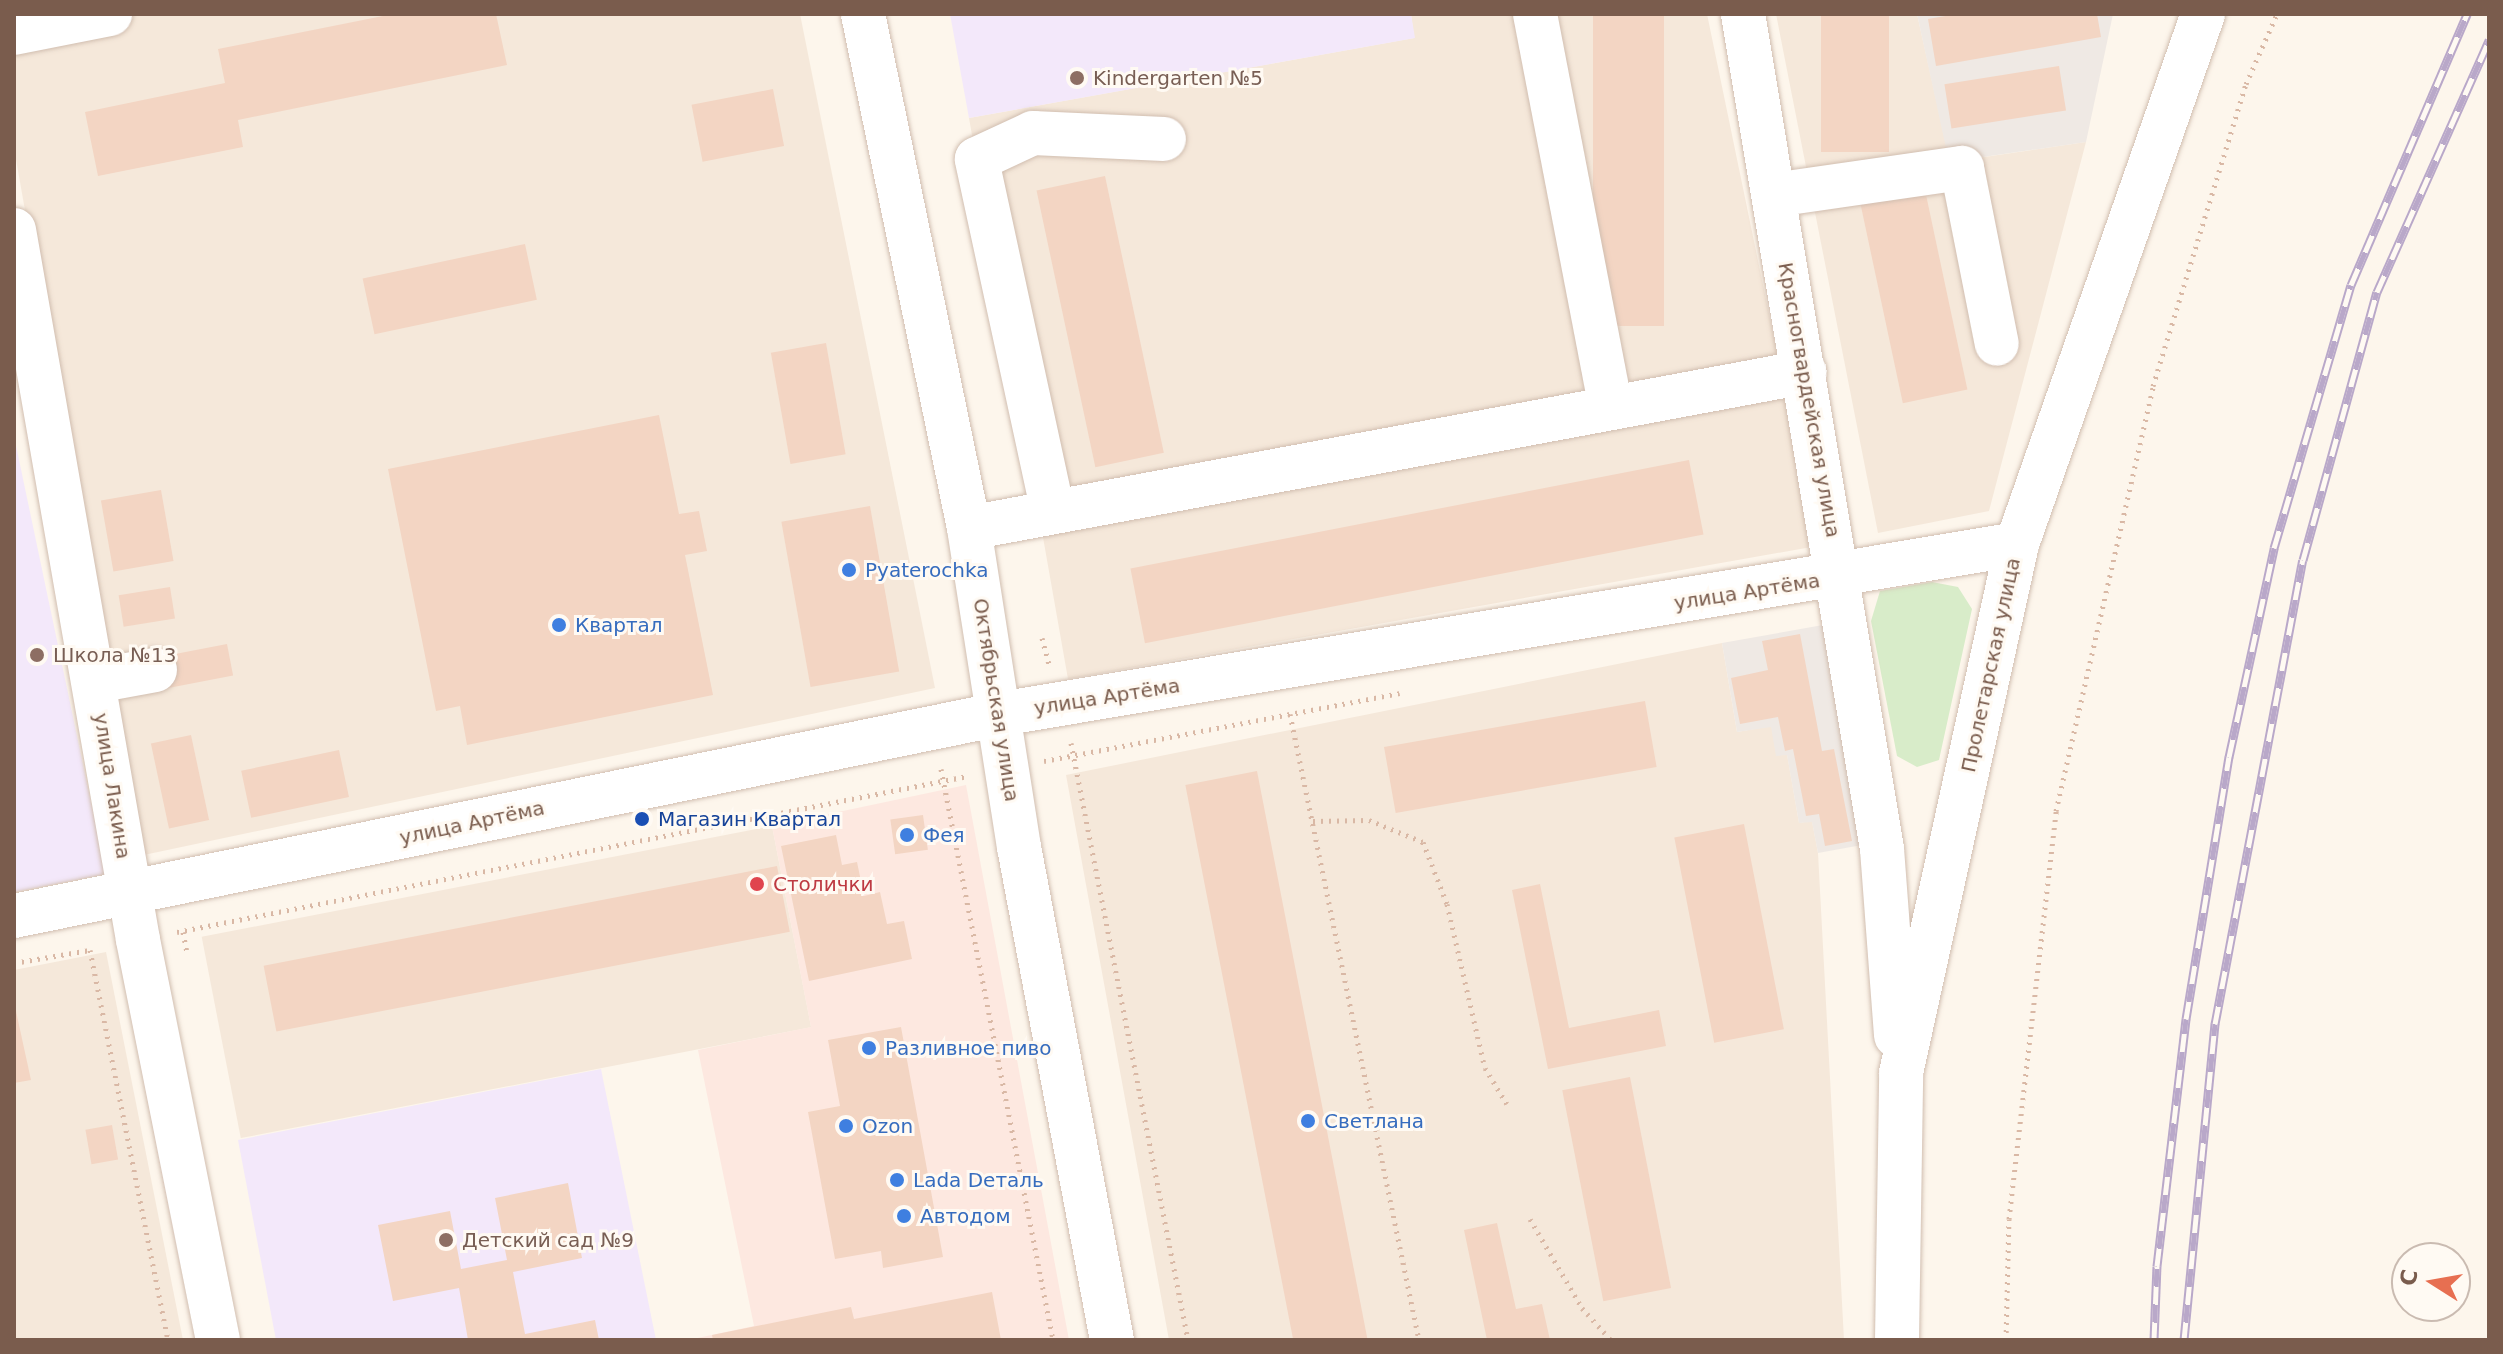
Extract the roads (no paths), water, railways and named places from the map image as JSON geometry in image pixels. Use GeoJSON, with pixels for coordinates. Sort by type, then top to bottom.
{"type":"FeatureCollection","features":[{"type":"Feature","properties":{"kind":"street"},"geometry":{"type":"LineString","coordinates":[[14,33],[110,14]]}},
{"type":"Feature","properties":{"kind":"street","name":"Октябрьская улица"},"geometry":{"type":"LineString","coordinates":[[863,14],[969,528],[1007,768],[1112,1340]]}},
{"type":"Feature","properties":{"kind":"street"},"geometry":{"type":"LineString","coordinates":[[1535,14],[1611,408]]}},
{"type":"Feature","properties":{"kind":"street","name":"Красногвардейская улица"},"geometry":{"type":"LineString","coordinates":[[1743,14],[1882,849],[1901,1073]]}},
{"type":"Feature","properties":{"kind":"street","name":"Пролетарская улица"},"geometry":{"type":"LineString","coordinates":[[1897,1340],[1901,1073],[2017,544],[2203,14]]}},
{"type":"Feature","properties":{"kind":"street"},"geometry":{"type":"LineString","coordinates":[[1053,512],[977,159],[1033,133],[1164,139]]}},
{"type":"Feature","properties":{"kind":"street"},"geometry":{"type":"LineString","coordinates":[[1774,195],[1962,168],[1997,344]]}},
{"type":"Feature","properties":{"kind":"street","name":"улица Лакина"},"geometry":{"type":"LineString","coordinates":[[14,230],[138,940],[218,1340]]}},
{"type":"Feature","properties":{"kind":"street"},"geometry":{"type":"LineString","coordinates":[[969,528],[1805,372]]}},
{"type":"Feature","properties":{"kind":"street","name":"улица Артёма"},"geometry":{"type":"LineString","coordinates":[[14,916],[1000,714],[1839,577],[2017,544]]}},
{"type":"Feature","properties":{"kind":"street"},"geometry":{"type":"LineString","coordinates":[[95,681],[155,670]]}},
{"type":"Feature","properties":{"kind":"railway"},"geometry":{"type":"LineString","coordinates":[[2154,1340],[2157,1266],[2186,1019],[2229,757],[2274,548],[2351,285],[2467,14]]}},
{"type":"Feature","properties":{"kind":"railway"},"geometry":{"type":"LineString","coordinates":[[2184,1340],[2215,1024],[2303,560],[2377,292],[2489,40]]}},
{"type":"Feature","properties":{"kind":"place","name":"Kindergarten №5"},"geometry":{"type":"Point","coordinates":[1077,78]}},
{"type":"Feature","properties":{"kind":"place","name":"Pyaterochka"},"geometry":{"type":"Point","coordinates":[849,570]}},
{"type":"Feature","properties":{"kind":"place","name":"Квартал"},"geometry":{"type":"Point","coordinates":[559,625]}},
{"type":"Feature","properties":{"kind":"place","name":"Школа №13"},"geometry":{"type":"Point","coordinates":[37,655]}},
{"type":"Feature","properties":{"kind":"place","name":"Магазин Квартал"},"geometry":{"type":"Point","coordinates":[642,819]}},
{"type":"Feature","properties":{"kind":"place","name":"Фея"},"geometry":{"type":"Point","coordinates":[907,835]}},
{"type":"Feature","properties":{"kind":"place","name":"Столички"},"geometry":{"type":"Point","coordinates":[757,884]}},
{"type":"Feature","properties":{"kind":"place","name":"Разливное пиво"},"geometry":{"type":"Point","coordinates":[869,1048]}},
{"type":"Feature","properties":{"kind":"place","name":"Светлана"},"geometry":{"type":"Point","coordinates":[1308,1121]}},
{"type":"Feature","properties":{"kind":"place","name":"Ozon"},"geometry":{"type":"Point","coordinates":[846,1126]}},
{"type":"Feature","properties":{"kind":"place","name":"Lada Dеталь"},"geometry":{"type":"Point","coordinates":[897,1180]}},
{"type":"Feature","properties":{"kind":"place","name":"Автодом"},"geometry":{"type":"Point","coordinates":[904,1216]}},
{"type":"Feature","properties":{"kind":"place","name":"Детский сад №9"},"geometry":{"type":"Point","coordinates":[446,1240]}}]}
